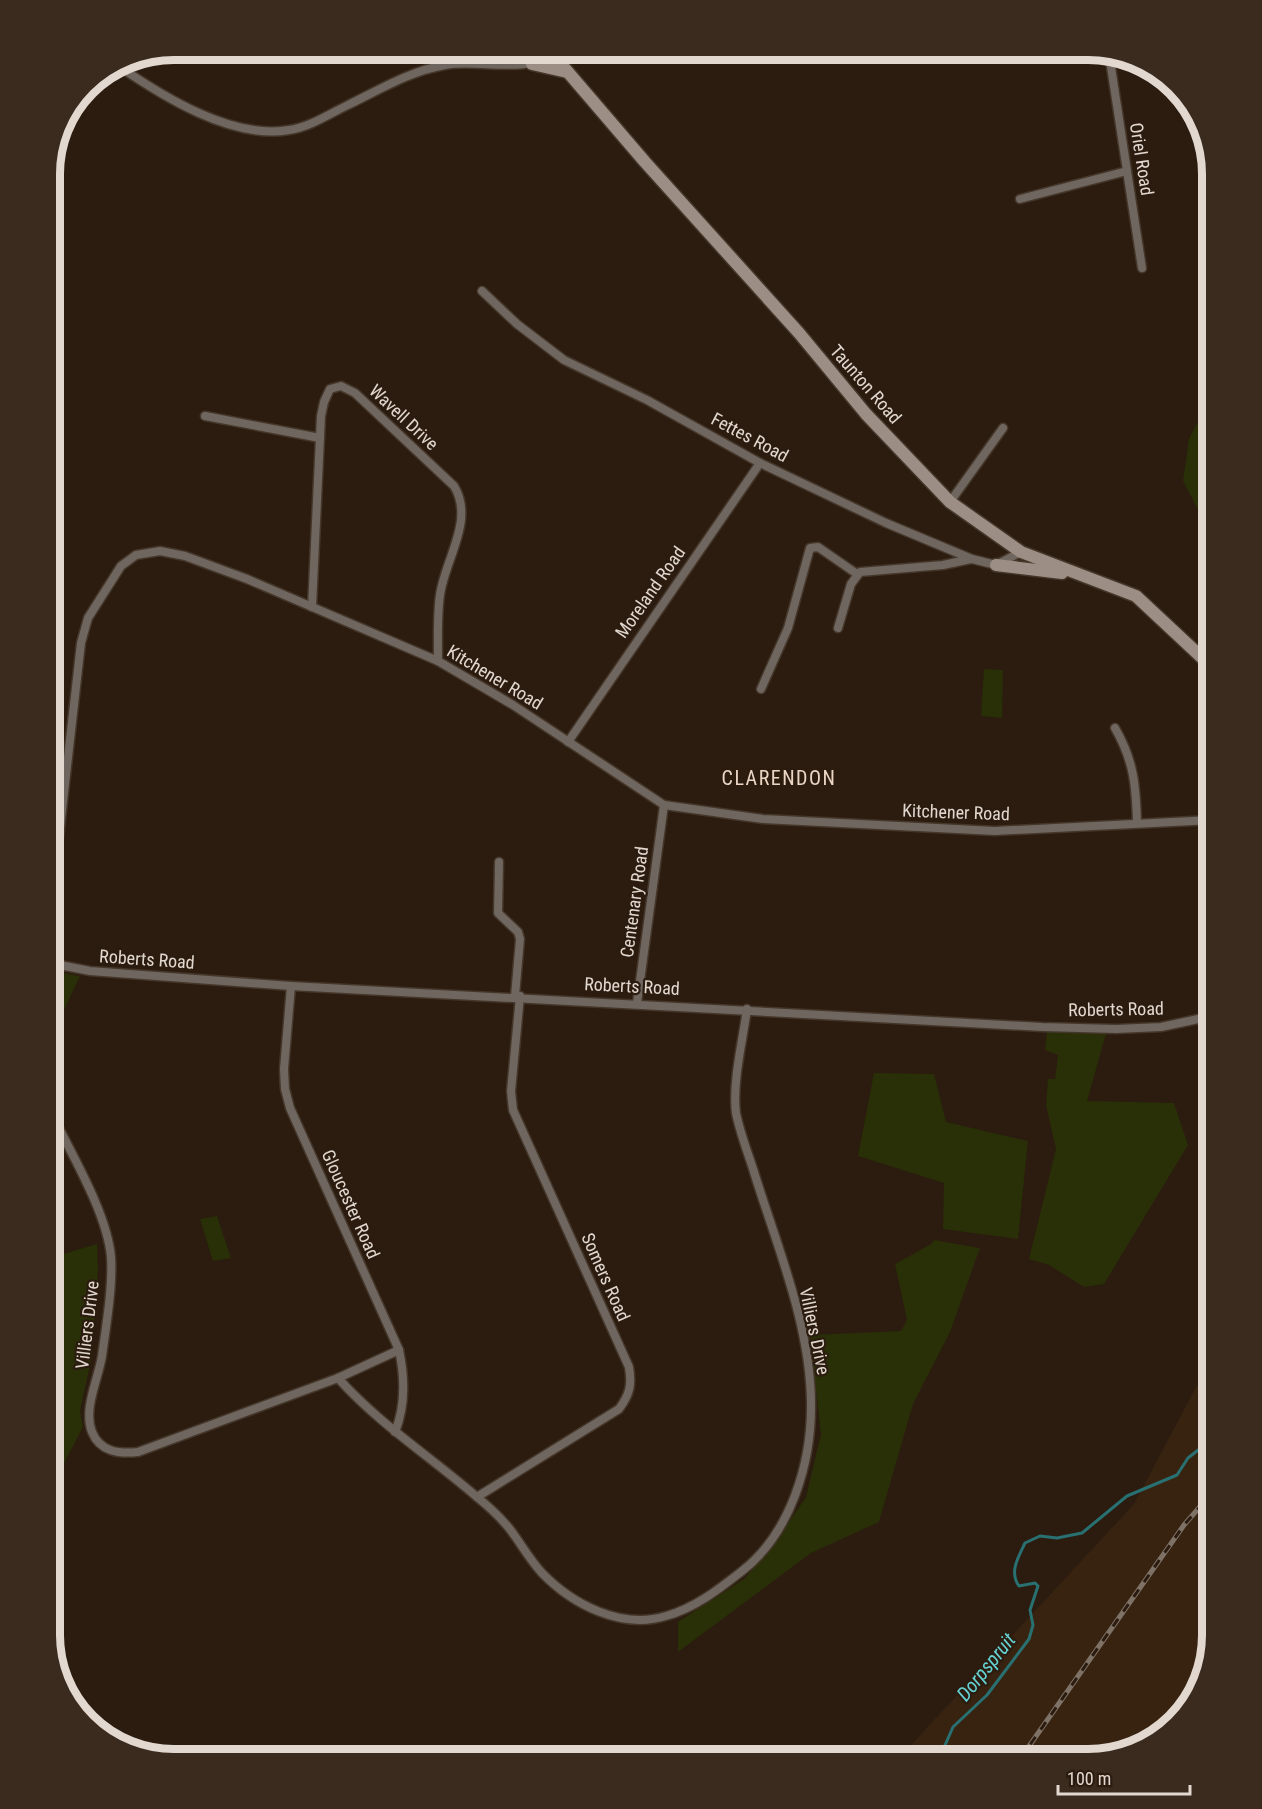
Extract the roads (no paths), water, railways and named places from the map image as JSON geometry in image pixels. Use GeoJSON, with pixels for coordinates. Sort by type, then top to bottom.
{"type":"FeatureCollection","features":[{"type":"Feature","properties":{"kind":"street"},"geometry":{"type":"LineString","coordinates":[[513,60],[518,64]]}},
{"type":"Feature","properties":{"kind":"street"},"geometry":{"type":"LineString","coordinates":[[532,64],[538,60]]}},
{"type":"Feature","properties":{"kind":"street","name":"Taunton Road"},"geometry":{"type":"LineString","coordinates":[[557,60],[776,306],[866,414],[950,502],[1021,552],[1136,596],[1153,609],[1202,658]]}},
{"type":"Feature","properties":{"kind":"street","name":"Oriel Road"},"geometry":{"type":"LineString","coordinates":[[1110,62],[1142,268]]}},
{"type":"Feature","properties":{"kind":"street"},"geometry":{"type":"LineString","coordinates":[[127,71],[196,111],[232,125],[273,132],[304,126],[425,69],[464,63],[532,64],[567,72]]}},
{"type":"Feature","properties":{"kind":"street"},"geometry":{"type":"LineString","coordinates":[[1020,200],[1127,171]]}},
{"type":"Feature","properties":{"kind":"street","name":"Fettes Road"},"geometry":{"type":"LineString","coordinates":[[482,291],[517,324],[564,360],[647,400],[760,463],[886,523],[972,559],[996,565]]}},
{"type":"Feature","properties":{"kind":"street","name":"Wavell Drive"},"geometry":{"type":"LineString","coordinates":[[312,608],[322,409],[327,394],[336,387],[349,388],[454,486],[462,498],[462,515],[440,593],[438,661]]}},
{"type":"Feature","properties":{"kind":"street"},"geometry":{"type":"LineString","coordinates":[[205,416],[320,438]]}},
{"type":"Feature","properties":{"kind":"street"},"geometry":{"type":"LineString","coordinates":[[950,502],[1003,428]]}},
{"type":"Feature","properties":{"kind":"street","name":"Moreland Road"},"geometry":{"type":"LineString","coordinates":[[568,742],[760,463]]}},
{"type":"Feature","properties":{"kind":"street"},"geometry":{"type":"LineString","coordinates":[[761,690],[788,628],[810,548],[818,547],[857,574],[943,565],[972,559]]}},
{"type":"Feature","properties":{"kind":"street","name":"Kitchener Road"},"geometry":{"type":"LineString","coordinates":[[60,828],[81,644],[92,611],[121,566],[136,555],[149,551],[185,556],[438,661],[513,705],[664,806],[763,819],[995,831],[1202,820]]}},
{"type":"Feature","properties":{"kind":"street"},"geometry":{"type":"LineString","coordinates":[[996,565],[1021,552]]}},
{"type":"Feature","properties":{"kind":"street"},"geometry":{"type":"LineString","coordinates":[[996,565],[1034,571],[1072,573]]}},
{"type":"Feature","properties":{"kind":"street"},"geometry":{"type":"LineString","coordinates":[[838,628],[851,584],[857,574]]}},
{"type":"Feature","properties":{"kind":"street"},"geometry":{"type":"LineString","coordinates":[[1115,728],[1128,750],[1132,763],[1137,823]]}},
{"type":"Feature","properties":{"kind":"street","name":"Centenary Road"},"geometry":{"type":"LineString","coordinates":[[637,1003],[664,806]]}},
{"type":"Feature","properties":{"kind":"street","name":"Somers Road"},"geometry":{"type":"LineString","coordinates":[[477,1497],[619,1409],[627,1397],[631,1383],[629,1367],[513,1110],[511,1091],[520,939],[518,932],[498,913],[499,862]]}},
{"type":"Feature","properties":{"kind":"street","name":"Roberts Road"},"geometry":{"type":"LineString","coordinates":[[60,965],[90,972],[291,986],[1116,1029],[1161,1027],[1202,1018]]}},
{"type":"Feature","properties":{"kind":"street","name":"Gloucester Road"},"geometry":{"type":"LineString","coordinates":[[291,986],[285,1089],[290,1108],[399,1350],[404,1387],[400,1420],[395,1432]]}},
{"type":"Feature","properties":{"kind":"street","name":"Villiers Drive"},"geometry":{"type":"LineString","coordinates":[[338,1378],[358,1401],[477,1497],[506,1525],[540,1572],[570,1599],[607,1615],[632,1618],[664,1617],[687,1608],[717,1590],[748,1566],[778,1530],[797,1489],[808,1445],[811,1402],[808,1356],[736,1113],[747,1009]]}},
{"type":"Feature","properties":{"kind":"street","name":"Villiers Drive"},"geometry":{"type":"LineString","coordinates":[[60,1131],[103,1219],[110,1254],[102,1358],[90,1413],[91,1430],[99,1444],[113,1452],[138,1452],[338,1378],[399,1350]]}},
{"type":"Feature","properties":{"kind":"waterway","name":"Dorpspruit"},"geometry":{"type":"LineString","coordinates":[[943,1749],[953,1727],[987,1695],[1029,1639],[1033,1625],[1030,1610],[1038,1586],[1035,1583],[1019,1586],[1015,1575],[1016,1565],[1025,1543],[1040,1536],[1057,1538],[1082,1533],[1127,1496],[1177,1475],[1188,1458],[1202,1447]]}},
{"type":"Feature","properties":{"kind":"railway"},"geometry":{"type":"LineString","coordinates":[[1027,1749],[1184,1525],[1202,1504]]}},
{"type":"Feature","properties":{"kind":"district","name":"CLARENDON"},"geometry":{"type":"Point","coordinates":[779,778]}}]}
